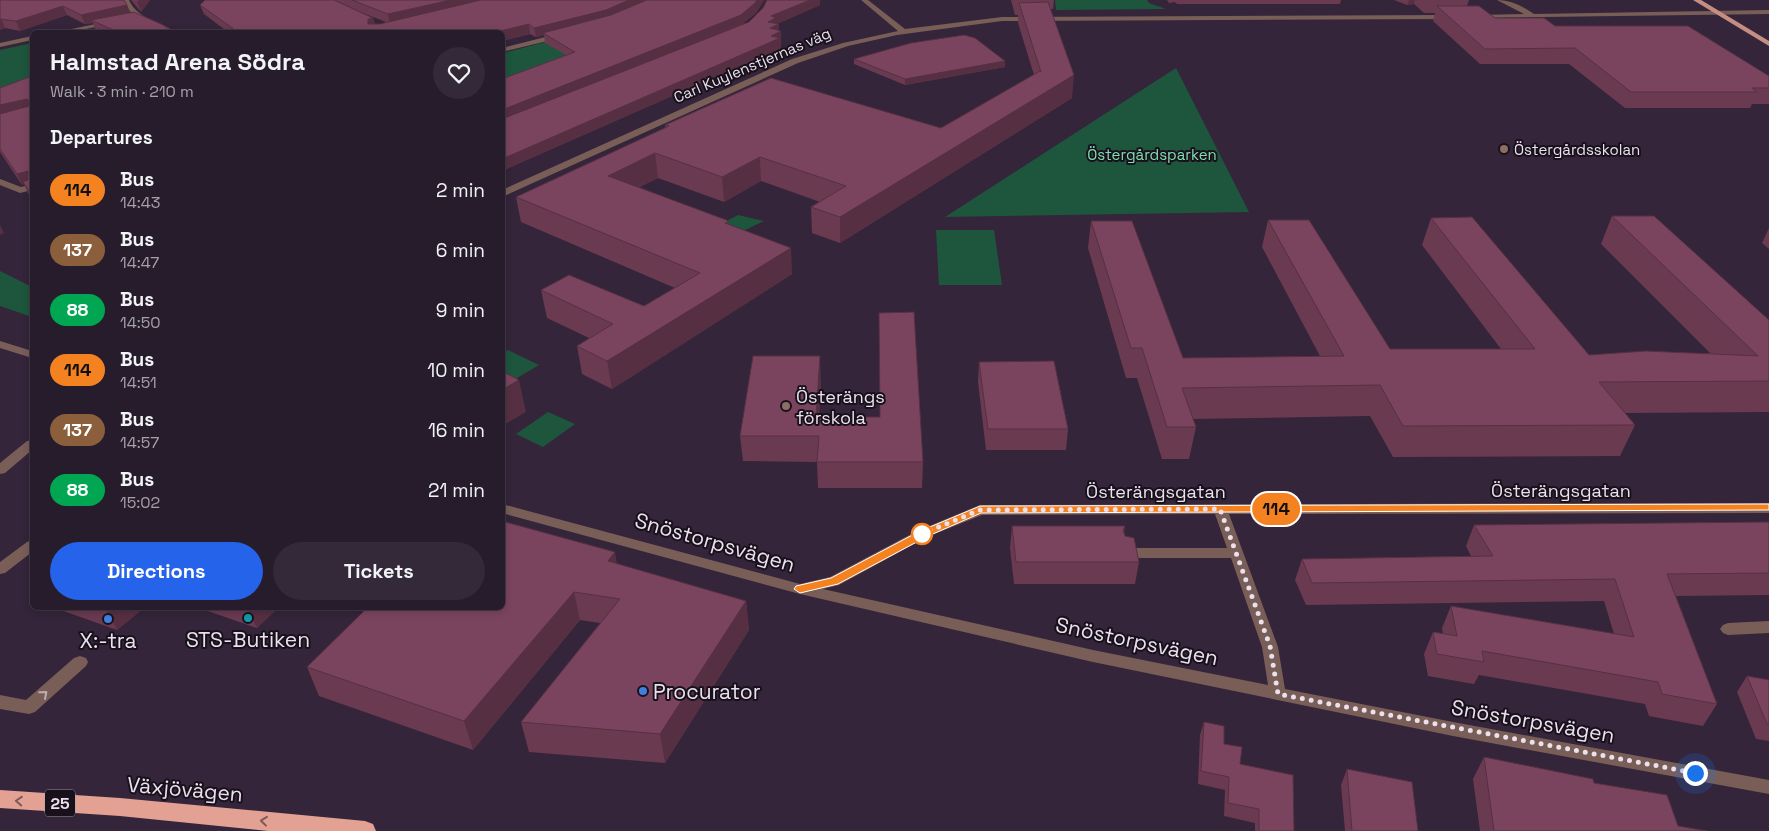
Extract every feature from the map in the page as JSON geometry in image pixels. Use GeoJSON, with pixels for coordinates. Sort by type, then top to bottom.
{"type":"FeatureCollection","features":[{"type":"Feature","properties":{"kind":"highway","name":"Växjövägen"},"geometry":{"type":"LineString","coordinates":[[0,799],[120,807],[365,831]]}},
{"type":"Feature","properties":{"kind":"main road"},"geometry":{"type":"LineString","coordinates":[[1696,0],[1769,44]]}},
{"type":"Feature","properties":{"kind":"street"},"geometry":{"type":"LineString","coordinates":[[126,0],[135,18],[166,30]]}},
{"type":"Feature","properties":{"kind":"street"},"geometry":{"type":"LineString","coordinates":[[864,0],[903,31]]}},
{"type":"Feature","properties":{"kind":"street"},"geometry":{"type":"LineString","coordinates":[[1500,0],[1518,7],[1532,16]]}},
{"type":"Feature","properties":{"kind":"street","name":"Carl Kuylenstjernas väg"},"geometry":{"type":"LineString","coordinates":[[505,193],[795,61],[843,45],[903,31],[1002,19],[1465,17],[1769,12]]}},
{"type":"Feature","properties":{"kind":"street"},"geometry":{"type":"LineString","coordinates":[[72,30],[114,22]]}},
{"type":"Feature","properties":{"kind":"street"},"geometry":{"type":"LineString","coordinates":[[505,49],[572,32]]}},
{"type":"Feature","properties":{"kind":"street"},"geometry":{"type":"LineString","coordinates":[[0,45],[30,38]]}},
{"type":"Feature","properties":{"kind":"street"},"geometry":{"type":"LineString","coordinates":[[0,182],[20,190],[30,188]]}},
{"type":"Feature","properties":{"kind":"street"},"geometry":{"type":"LineString","coordinates":[[0,344],[30,355]]}},
{"type":"Feature","properties":{"kind":"street"},"geometry":{"type":"LineString","coordinates":[[0,470],[30,446]]}},
{"type":"Feature","properties":{"kind":"street","name":"Österängsgatan"},"geometry":{"type":"LineString","coordinates":[[800,589],[834,581],[922,534],[980,510],[1769,508]]}},
{"type":"Feature","properties":{"kind":"street","name":"Snöstorpsvägen"},"geometry":{"type":"LineString","coordinates":[[505,509],[800,589],[1093,656],[1453,729],[1769,787]]}},
{"type":"Feature","properties":{"kind":"street"},"geometry":{"type":"LineString","coordinates":[[1220,509],[1270,646],[1278,694]]}},
{"type":"Feature","properties":{"kind":"street"},"geometry":{"type":"LineString","coordinates":[[0,569],[30,546]]}},
{"type":"Feature","properties":{"kind":"street"},"geometry":{"type":"LineString","coordinates":[[1128,553],[1236,553]]}},
{"type":"Feature","properties":{"kind":"street"},"geometry":{"type":"LineString","coordinates":[[1728,629],[1769,627]]}},
{"type":"Feature","properties":{"kind":"street"},"geometry":{"type":"LineString","coordinates":[[0,702],[29,707],[80,662]]}},
{"type":"Feature","properties":{"kind":"green space"},"geometry":{"type":"Polygon","coordinates":[[[1055,0],[1147,0],[1149,3],[1166,9],[1056,10],[1055,0]]]}},
{"type":"Feature","properties":{"kind":"green space"},"geometry":{"type":"Polygon","coordinates":[[[557,39],[589,55],[516,82],[505,76],[505,52],[557,39]]]}},
{"type":"Feature","properties":{"kind":"green space"},"geometry":{"type":"Polygon","coordinates":[[[30,43],[30,84],[0,91],[0,50],[30,43]]]}},
{"type":"Feature","properties":{"kind":"green space","name":"Östergårdsparken"},"geometry":{"type":"Polygon","coordinates":[[[1176,68],[1249,212],[945,217],[1176,68]]]}},
{"type":"Feature","properties":{"kind":"green space"},"geometry":{"type":"Polygon","coordinates":[[[738,215],[764,221],[735,235],[715,227],[738,215]]]}},
{"type":"Feature","properties":{"kind":"green space"},"geometry":{"type":"Polygon","coordinates":[[[936,230],[994,230],[1002,285],[939,285],[936,230]]]}},
{"type":"Feature","properties":{"kind":"green space"},"geometry":{"type":"Polygon","coordinates":[[[0,271],[30,286],[30,316],[0,306],[0,271]]]}},
{"type":"Feature","properties":{"kind":"green space"},"geometry":{"type":"Polygon","coordinates":[[[508,350],[539,365],[512,381],[505,378],[505,352],[508,350]]]}},
{"type":"Feature","properties":{"kind":"green space"},"geometry":{"type":"Polygon","coordinates":[[[548,412],[575,424],[543,447],[516,434],[548,412]]]}},
{"type":"Feature","properties":{"kind":"building"},"geometry":{"type":"Polygon","coordinates":[[[0,0],[124,0],[127,5],[81,15],[63,6],[16,21],[0,19],[0,0]]]}},
{"type":"Feature","properties":{"kind":"building"},"geometry":{"type":"Polygon","coordinates":[[[205,0],[334,0],[373,18],[368,19],[368,24],[380,24],[481,0],[629,0],[606,10],[534,28],[529,24],[504,30],[235,30],[200,5],[205,0]]]}},
{"type":"Feature","properties":{"kind":"building"},"geometry":{"type":"Polygon","coordinates":[[[352,0],[451,0],[388,14],[352,0]]]}},
{"type":"Feature","properties":{"kind":"building"},"geometry":{"type":"Polygon","coordinates":[[[647,0],[757,0],[741,15],[505,109],[505,78],[575,52],[543,33],[611,15],[647,0]]]}},
{"type":"Feature","properties":{"kind":"building"},"geometry":{"type":"Polygon","coordinates":[[[767,0],[810,0],[771,16],[776,18],[768,22],[779,24],[770,28],[781,31],[771,36],[780,38],[505,158],[505,118],[749,22],[763,8],[767,0]]]}},
{"type":"Feature","properties":{"kind":"building"},"geometry":{"type":"Polygon","coordinates":[[[1048,2],[1074,75],[840,217],[811,207],[846,186],[760,157],[722,177],[655,153],[608,176],[729,221],[725,223],[791,248],[607,361],[577,346],[613,324],[541,290],[569,275],[644,306],[700,273],[516,197],[669,126],[665,125],[771,78],[941,128],[1041,72],[1019,3],[1048,2]]]}},
{"type":"Feature","properties":{"kind":"building"},"geometry":{"type":"Polygon","coordinates":[[[1437,6],[1479,6],[1495,18],[1544,18],[1555,26],[1688,26],[1769,76],[1769,88],[1752,88],[1757,92],[1631,92],[1575,48],[1485,49],[1437,6]]]}},
{"type":"Feature","properties":{"kind":"building"},"geometry":{"type":"Polygon","coordinates":[[[134,12],[170,30],[114,30],[91,20],[134,12]]]}},
{"type":"Feature","properties":{"kind":"building"},"geometry":{"type":"Polygon","coordinates":[[[964,35],[975,38],[1005,61],[905,79],[854,59],[911,43],[964,35]]]}},
{"type":"Feature","properties":{"kind":"building"},"geometry":{"type":"Polygon","coordinates":[[[30,77],[30,193],[23,182],[28,180],[28,171],[17,174],[0,149],[0,114],[29,106],[29,101],[27,99],[0,105],[0,88],[30,77]]]}},
{"type":"Feature","properties":{"kind":"building"},"geometry":{"type":"Polygon","coordinates":[[[1612,216],[1654,216],[1769,320],[1769,381],[1599,382],[1635,425],[1403,426],[1380,385],[1182,388],[1196,427],[1167,427],[1142,348],[1131,348],[1091,221],[1132,221],[1183,358],[1344,356],[1268,220],[1309,220],[1390,349],[1535,349],[1431,218],[1472,217],[1589,355],[1646,351],[1758,356],[1612,216]]]}},
{"type":"Feature","properties":{"kind":"building"},"geometry":{"type":"Polygon","coordinates":[[[914,312],[923,462],[817,462],[819,436],[740,436],[753,356],[820,356],[816,417],[880,417],[879,313],[914,312]]]}},
{"type":"Feature","properties":{"kind":"building"},"geometry":{"type":"Polygon","coordinates":[[[1054,361],[1068,429],[988,429],[979,362],[1054,361]]]}},
{"type":"Feature","properties":{"kind":"building"},"geometry":{"type":"Polygon","coordinates":[[[505,373],[519,380],[505,388],[505,373]]]}},
{"type":"Feature","properties":{"kind":"building"},"geometry":{"type":"Polygon","coordinates":[[[505,522],[615,552],[608,561],[746,601],[660,734],[521,722],[620,599],[574,592],[464,721],[307,667],[365,610],[505,610],[505,522]]]}},
{"type":"Feature","properties":{"kind":"building"},"geometry":{"type":"Polygon","coordinates":[[[1769,522],[1769,573],[1667,574],[1717,704],[1662,694],[1658,682],[1482,651],[1484,662],[1437,654],[1433,632],[1457,636],[1451,606],[1634,637],[1615,579],[1312,583],[1302,559],[1493,556],[1474,525],[1769,522]]]}},
{"type":"Feature","properties":{"kind":"building"},"geometry":{"type":"Polygon","coordinates":[[[1012,526],[1125,526],[1123,530],[1125,536],[1134,538],[1139,562],[1016,562],[1012,526]]]}},
{"type":"Feature","properties":{"kind":"building"},"geometry":{"type":"Polygon","coordinates":[[[1747,676],[1769,680],[1769,724],[1767,724],[1747,676]]]}},
{"type":"Feature","properties":{"kind":"building"},"geometry":{"type":"Polygon","coordinates":[[[1204,722],[1224,726],[1224,744],[1242,747],[1240,764],[1293,775],[1294,831],[1259,831],[1259,809],[1228,803],[1229,777],[1201,771],[1204,722]]]}},
{"type":"Feature","properties":{"kind":"building"},"geometry":{"type":"Polygon","coordinates":[[[1484,757],[1593,779],[1594,783],[1667,795],[1678,826],[1707,831],[1494,831],[1484,757]]]}},
{"type":"Feature","properties":{"kind":"building"},"geometry":{"type":"Polygon","coordinates":[[[1347,769],[1412,782],[1418,831],[1352,831],[1347,769]]]}},
{"type":"Feature","properties":{"kind":"bus line","name":"114"},"geometry":{"type":"LineString","coordinates":[[800,589],[834,581],[922,534],[980,510],[1769,508]]}},
{"type":"Feature","properties":{"kind":"place","name":"Östergårdsskolan"},"geometry":{"type":"Point","coordinates":[1504,149]}},
{"type":"Feature","properties":{"kind":"place","name":"Österängs förskola"},"geometry":{"type":"Point","coordinates":[786,406]}},
{"type":"Feature","properties":{"kind":"place","name":"STS-Butiken"},"geometry":{"type":"Point","coordinates":[248,618]}},
{"type":"Feature","properties":{"kind":"place","name":"X:-tra"},"geometry":{"type":"Point","coordinates":[108,619]}},
{"type":"Feature","properties":{"kind":"place","name":"Procurator"},"geometry":{"type":"Point","coordinates":[643,691]}},
{"type":"Feature","properties":{"kind":"route"},"geometry":{"type":"LineString","coordinates":[[922,534],[980,510],[1220,509],[1270,646],[1278,694],[1453,729],[1695,773]]}}]}
